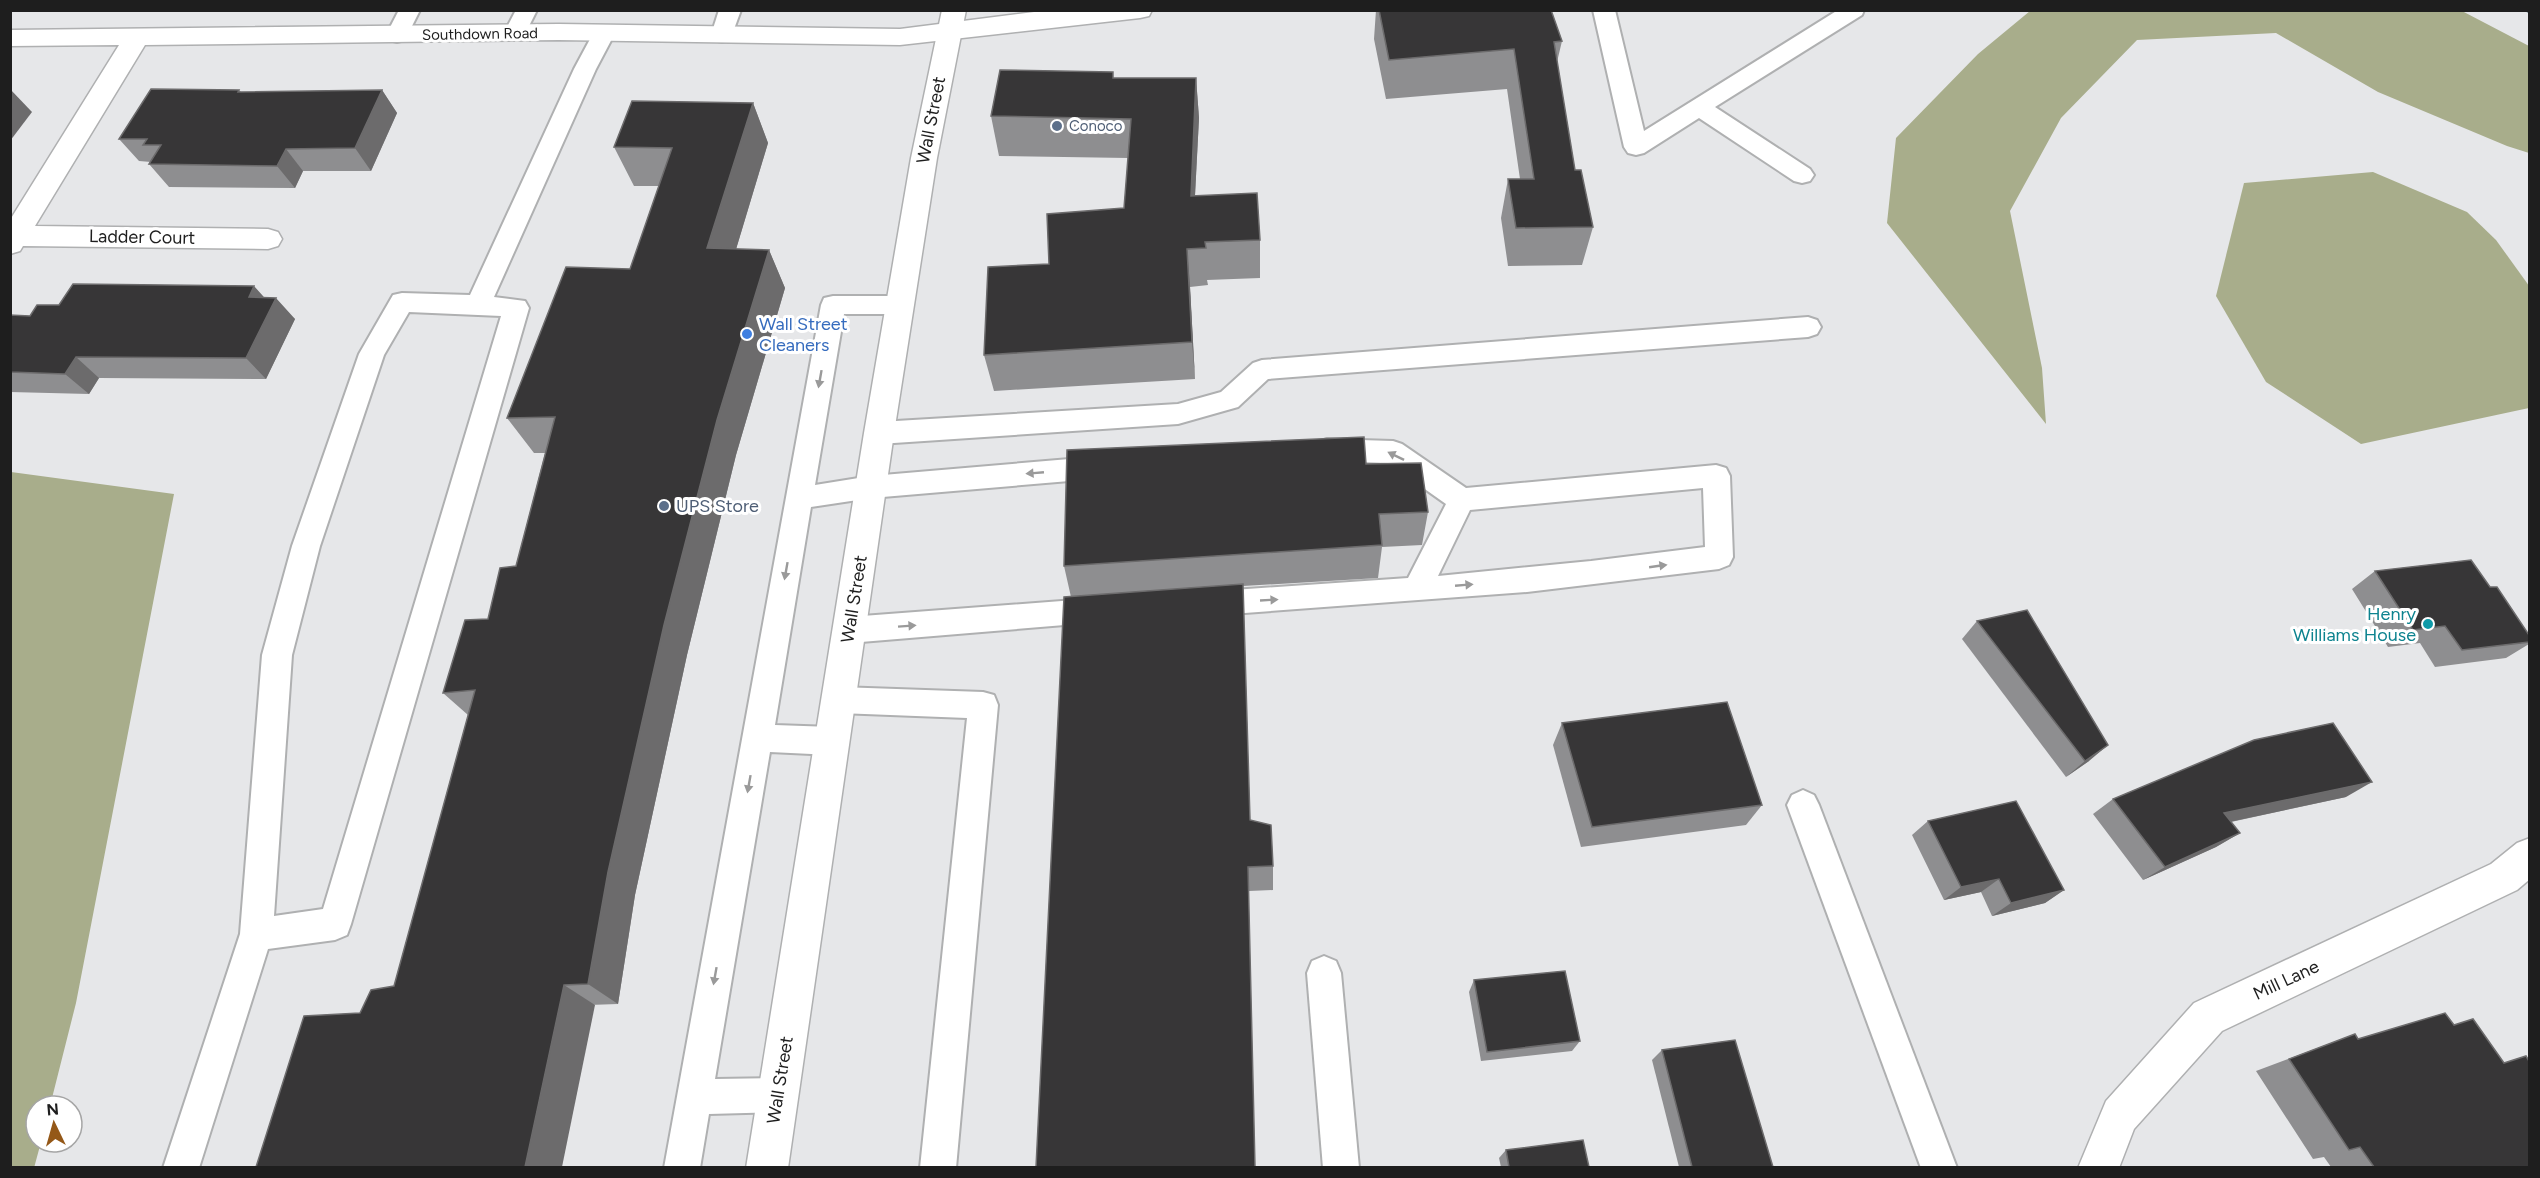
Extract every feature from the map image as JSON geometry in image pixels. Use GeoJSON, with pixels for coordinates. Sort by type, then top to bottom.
{"type":"FeatureCollection","features":[{"type":"Feature","properties":{"kind":"street","name":"Southdown Road"},"geometry":{"type":"LineString","coordinates":[[10,38],[604,33],[867,38],[951,22],[1018,22],[1140,10]]}},
{"type":"Feature","properties":{"kind":"street","name":"Wall Street"},"geometry":{"type":"LineString","coordinates":[[767,1167],[879,433],[924,158],[951,22]]}},
{"type":"Feature","properties":{"kind":"street","name":"Ladder Court"},"geometry":{"type":"LineString","coordinates":[[12,239],[136,38]]}},
{"type":"Feature","properties":{"kind":"street","name":"Ladder Court"},"geometry":{"type":"LineString","coordinates":[[12,239],[268,239]]}},
{"type":"Feature","properties":{"kind":"street","name":"Mill Lane"},"geometry":{"type":"LineString","coordinates":[[2098,1167],[2120,1115],[2208,1017],[2504,877],[2529,855]]}},
{"type":"Feature","properties":{"kind":"lane"},"geometry":{"type":"LineString","coordinates":[[398,35],[410,10]]}},
{"type":"Feature","properties":{"kind":"lane"},"geometry":{"type":"LineString","coordinates":[[515,33],[527,10]]}},
{"type":"Feature","properties":{"kind":"lane"},"geometry":{"type":"LineString","coordinates":[[722,35],[730,10]]}},
{"type":"Feature","properties":{"kind":"lane"},"geometry":{"type":"LineString","coordinates":[[1604,10],[1636,147],[1854,10]]}},
{"type":"Feature","properties":{"kind":"lane"},"geometry":{"type":"LineString","coordinates":[[478,305],[580,80],[604,33]]}},
{"type":"Feature","properties":{"kind":"lane"},"geometry":{"type":"LineString","coordinates":[[1700,108],[1802,175]]}},
{"type":"Feature","properties":{"kind":"lane"},"geometry":{"type":"LineString","coordinates":[[181,1167],[256,934],[277,655],[306,546],[372,354],[402,302],[516,308],[335,924],[256,934]]}},
{"type":"Feature","properties":{"kind":"lane"},"geometry":{"type":"LineString","coordinates":[[682,1167],[833,305],[900,305]]}},
{"type":"Feature","properties":{"kind":"lane"},"geometry":{"type":"LineString","coordinates":[[879,433],[1178,414],[1228,400],[1262,370],[1808,327]]}},
{"type":"Feature","properties":{"kind":"lane"},"geometry":{"type":"LineString","coordinates":[[1172,606],[1417,590],[1619,572],[1719,557],[1716,476],[1462,500],[1393,452],[1299,451]]}},
{"type":"Feature","properties":{"kind":"lane"},"geometry":{"type":"LineString","coordinates":[[800,496],[822,496],[871,487],[1130,465]]}},
{"type":"Feature","properties":{"kind":"lane"},"geometry":{"type":"LineString","coordinates":[[1417,590],[1462,500]]}},
{"type":"Feature","properties":{"kind":"lane"},"geometry":{"type":"LineString","coordinates":[[849,630],[1125,609]]}},
{"type":"Feature","properties":{"kind":"lane"},"geometry":{"type":"LineString","coordinates":[[839,700],[983,705],[938,1167]]}},
{"type":"Feature","properties":{"kind":"lane"},"geometry":{"type":"LineString","coordinates":[[757,738],[832,741]]}},
{"type":"Feature","properties":{"kind":"lane"},"geometry":{"type":"LineString","coordinates":[[1803,805],[1939,1167]]}},
{"type":"Feature","properties":{"kind":"lane"},"geometry":{"type":"LineString","coordinates":[[1324,973],[1341,1167]]}},
{"type":"Feature","properties":{"kind":"lane"},"geometry":{"type":"LineString","coordinates":[[694,1097],[778,1095]]}},
{"type":"Feature","properties":{"kind":"green space"},"geometry":{"type":"Polygon","coordinates":[[[2030,11],[2462,11],[2529,46],[2529,153],[2378,92],[2276,33],[2137,40],[2061,118],[2010,211],[2042,368],[2046,424],[1887,223],[1896,138],[1978,54],[2030,11]]]}},
{"type":"Feature","properties":{"kind":"green space"},"geometry":{"type":"Polygon","coordinates":[[[2373,172],[2467,212],[2496,240],[2527,283],[2530,288],[2529,408],[2361,444],[2266,382],[2216,296],[2244,183],[2373,172]]]}},
{"type":"Feature","properties":{"kind":"green space"},"geometry":{"type":"Polygon","coordinates":[[[11,472],[174,494],[76,1003],[53,1094],[24,1094],[24,1154],[38,1154],[34,1168],[10,1167],[11,472]]]}},
{"type":"Feature","properties":{"kind":"building"},"geometry":{"type":"Polygon","coordinates":[[[1379,10],[1551,10],[1562,41],[1554,42],[1575,170],[1581,170],[1593,227],[1516,228],[1508,179],[1534,179],[1514,49],[1389,60],[1379,10]]]}},
{"type":"Feature","properties":{"kind":"building"},"geometry":{"type":"Polygon","coordinates":[[[1000,70],[1113,72],[1113,78],[1196,78],[1191,196],[1257,193],[1260,240],[1205,242],[1206,248],[1187,249],[1192,342],[984,355],[988,267],[1049,264],[1047,214],[1124,208],[1131,119],[991,116],[1000,70]]]}},
{"type":"Feature","properties":{"kind":"building"},"geometry":{"type":"Polygon","coordinates":[[[151,89],[239,90],[238,92],[382,90],[355,148],[286,149],[277,166],[149,164],[161,145],[143,145],[147,139],[119,139],[151,89]]]}},
{"type":"Feature","properties":{"kind":"building"},"geometry":{"type":"Polygon","coordinates":[[[632,101],[753,103],[707,248],[769,250],[717,420],[664,625],[608,872],[588,984],[564,985],[525,1167],[256,1167],[304,1016],[360,1013],[371,990],[394,986],[475,690],[443,693],[465,620],[488,619],[500,568],[516,566],[555,417],[507,418],[566,267],[630,269],[672,148],[614,147],[632,101]]]}},
{"type":"Feature","properties":{"kind":"building"},"geometry":{"type":"Polygon","coordinates":[[[73,284],[254,286],[249,297],[276,298],[246,358],[76,357],[65,374],[10,372],[10,315],[30,316],[37,305],[59,305],[73,284]]]}},
{"type":"Feature","properties":{"kind":"building"},"geometry":{"type":"Polygon","coordinates":[[[1364,437],[1366,464],[1421,463],[1428,512],[1379,514],[1382,545],[1064,566],[1067,450],[1364,437]]]}},
{"type":"Feature","properties":{"kind":"building"},"geometry":{"type":"Polygon","coordinates":[[[2471,560],[2490,587],[2497,587],[2529,635],[2529,642],[2462,650],[2445,626],[2413,630],[2375,571],[2471,560]]]}},
{"type":"Feature","properties":{"kind":"building"},"geometry":{"type":"Polygon","coordinates":[[[1243,584],[1250,820],[1271,825],[1273,866],[1248,867],[1255,1167],[1036,1167],[1064,597],[1243,584]]]}},
{"type":"Feature","properties":{"kind":"building"},"geometry":{"type":"Polygon","coordinates":[[[2027,610],[2108,745],[2085,761],[1977,621],[2027,610]]]}},
{"type":"Feature","properties":{"kind":"building"},"geometry":{"type":"Polygon","coordinates":[[[1727,702],[1762,805],[1592,827],[1562,723],[1727,702]]]}},
{"type":"Feature","properties":{"kind":"building"},"geometry":{"type":"Polygon","coordinates":[[[2333,723],[2372,782],[2224,813],[2240,833],[2165,867],[2113,799],[2254,740],[2333,723]]]}},
{"type":"Feature","properties":{"kind":"building"},"geometry":{"type":"Polygon","coordinates":[[[2016,801],[2064,890],[2011,903],[1999,879],[1961,887],[1928,821],[2016,801]]]}},
{"type":"Feature","properties":{"kind":"building"},"geometry":{"type":"Polygon","coordinates":[[[1565,971],[1580,1041],[1487,1052],[1474,980],[1565,971]]]}},
{"type":"Feature","properties":{"kind":"building"},"geometry":{"type":"Polygon","coordinates":[[[2445,1013],[2454,1025],[2473,1019],[2504,1063],[2526,1056],[2529,1061],[2529,1167],[2374,1167],[2360,1147],[2349,1150],[2289,1059],[2355,1034],[2358,1039],[2445,1013]]]}},
{"type":"Feature","properties":{"kind":"building"},"geometry":{"type":"Polygon","coordinates":[[[1735,1040],[1773,1167],[1692,1167],[1662,1050],[1735,1040]]]}},
{"type":"Feature","properties":{"kind":"building"},"geometry":{"type":"Polygon","coordinates":[[[1583,1140],[1589,1167],[1509,1167],[1506,1150],[1583,1140]]]}},
{"type":"Feature","properties":{"kind":"place","name":"Conoco"},"geometry":{"type":"Point","coordinates":[1057,126]}},
{"type":"Feature","properties":{"kind":"place","name":"Wall Street Cleaners"},"geometry":{"type":"Point","coordinates":[747,334]}},
{"type":"Feature","properties":{"kind":"place","name":"UPS Store"},"geometry":{"type":"Point","coordinates":[664,506]}},
{"type":"Feature","properties":{"kind":"place","name":"Henry Williams House"},"geometry":{"type":"Point","coordinates":[2428,624]}}]}
